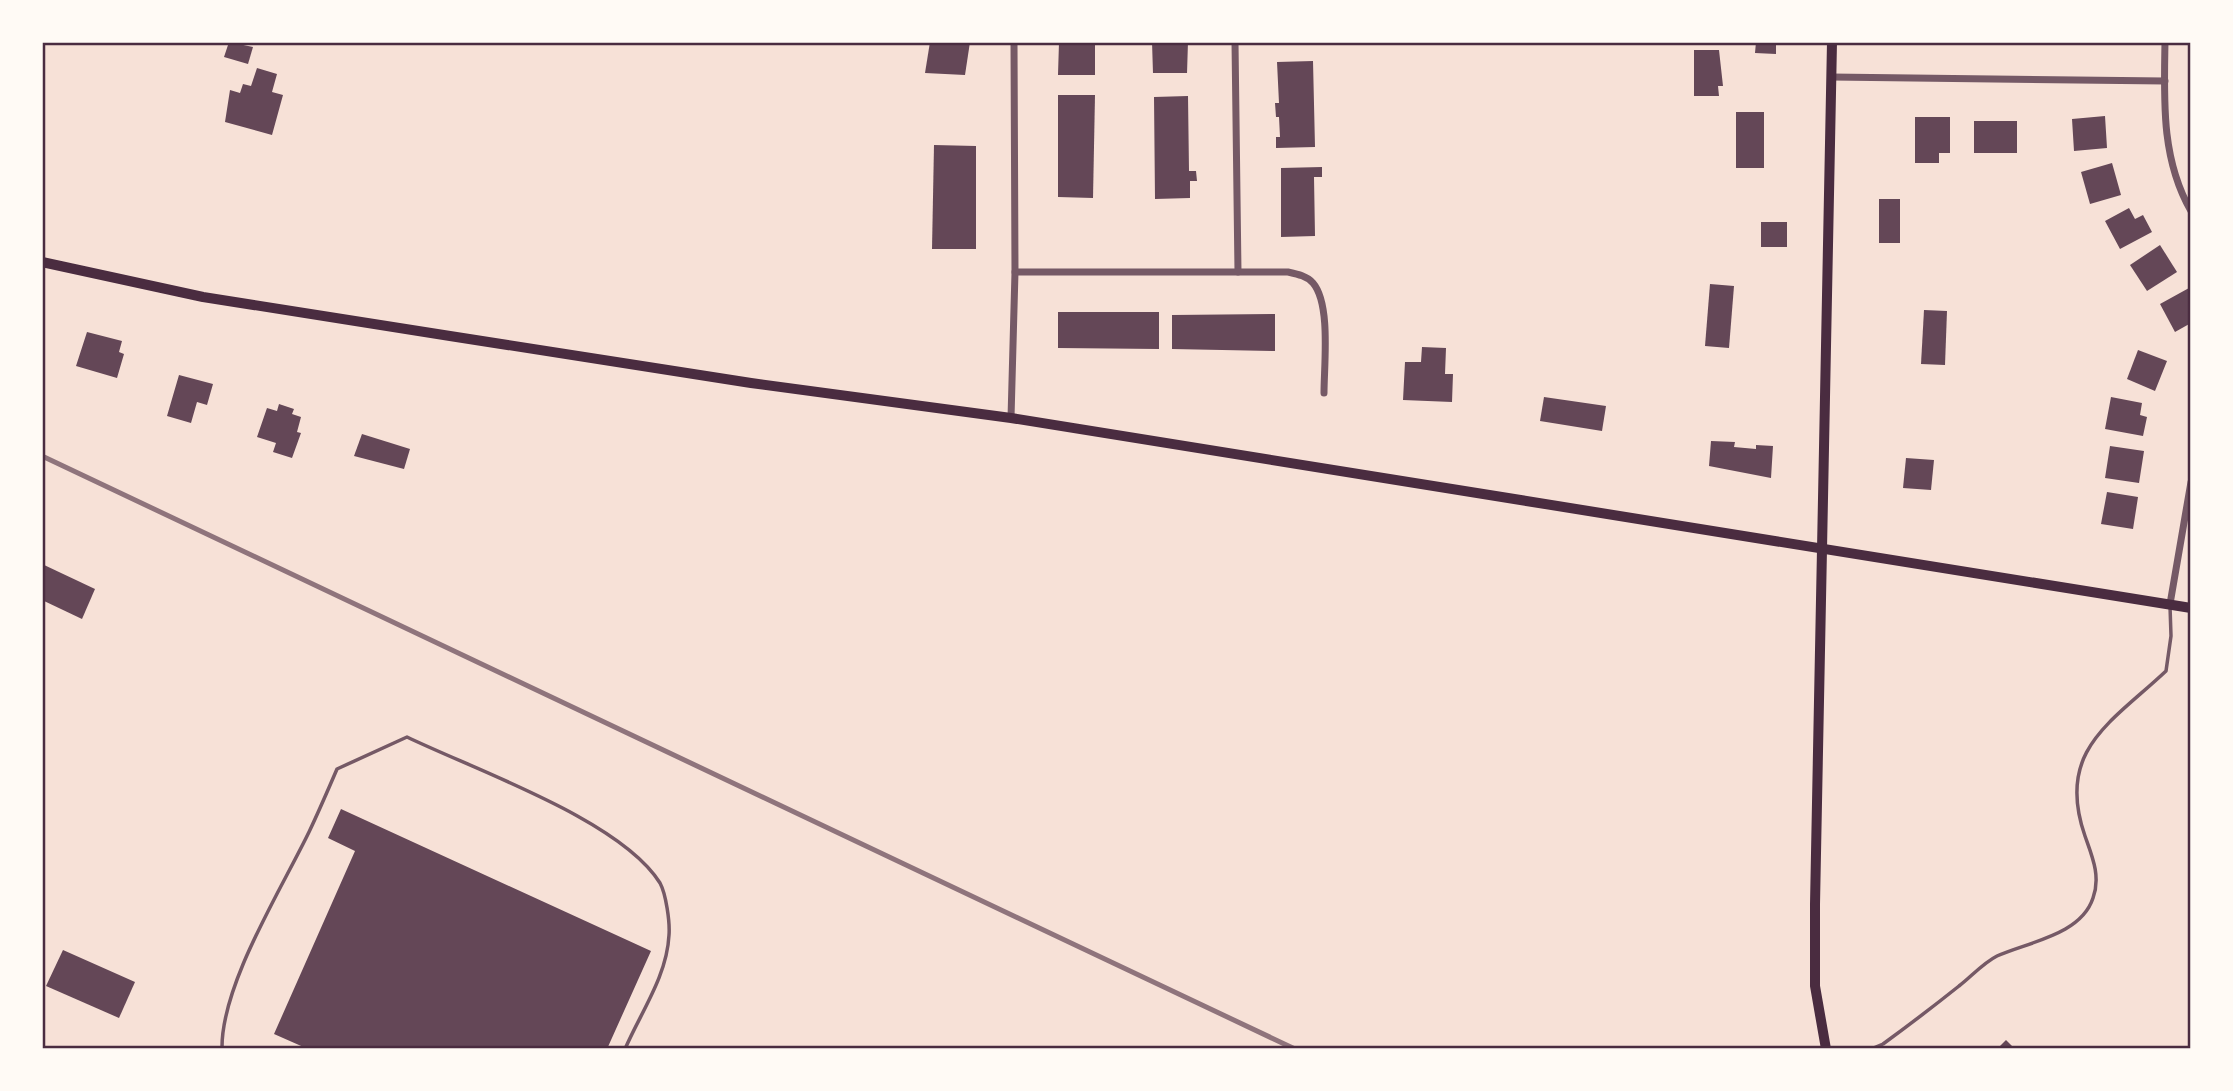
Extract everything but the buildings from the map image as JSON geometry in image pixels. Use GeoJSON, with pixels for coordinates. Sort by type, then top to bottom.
{"type":"FeatureCollection","features":[{"type":"Feature","properties":{"kind":"main road"},"geometry":{"type":"LineString","coordinates":[[1826,1049],[1815,972],[1824,551],[1822,468],[1832,42]]}},
{"type":"Feature","properties":{"kind":"main road"},"geometry":{"type":"LineString","coordinates":[[42,262],[203,297],[395,328],[751,383],[1011,418],[2191,608]]}},
{"type":"Feature","properties":{"kind":"street"},"geometry":{"type":"LineString","coordinates":[[1011,418],[1015,272],[1014,42]]}},
{"type":"Feature","properties":{"kind":"street"},"geometry":{"type":"LineString","coordinates":[[1235,42],[1238,272]]}},
{"type":"Feature","properties":{"kind":"street"},"geometry":{"type":"LineString","coordinates":[[2165,42],[2165,119],[2171,165],[2191,211]]}},
{"type":"Feature","properties":{"kind":"street"},"geometry":{"type":"LineString","coordinates":[[1831,77],[2165,80]]}},
{"type":"Feature","properties":{"kind":"street"},"geometry":{"type":"LineString","coordinates":[[1015,272],[1288,272],[1311,280],[1324,311],[1324,393]]}},
{"type":"Feature","properties":{"kind":"street"},"geometry":{"type":"LineString","coordinates":[[2170,604],[2191,482]]}},
{"type":"Feature","properties":{"kind":"lane"},"geometry":{"type":"LineString","coordinates":[[1871,1049],[1884,1044],[1994,957],[2048,937],[2081,918],[2094,898],[2097,871],[2077,814],[2076,785],[2084,755],[2108,720],[2166,671],[2172,636],[2170,604]]}},
{"type":"Feature","properties":{"kind":"lane"},"geometry":{"type":"LineString","coordinates":[[222,1049],[222,1032],[233,995],[269,907],[309,833],[337,769],[407,737],[605,830],[639,857],[661,885],[669,933],[664,965],[625,1049]]}},
{"type":"Feature","properties":{"kind":"railway"},"geometry":{"type":"LineString","coordinates":[[42,456],[1295,1049]]}}]}
